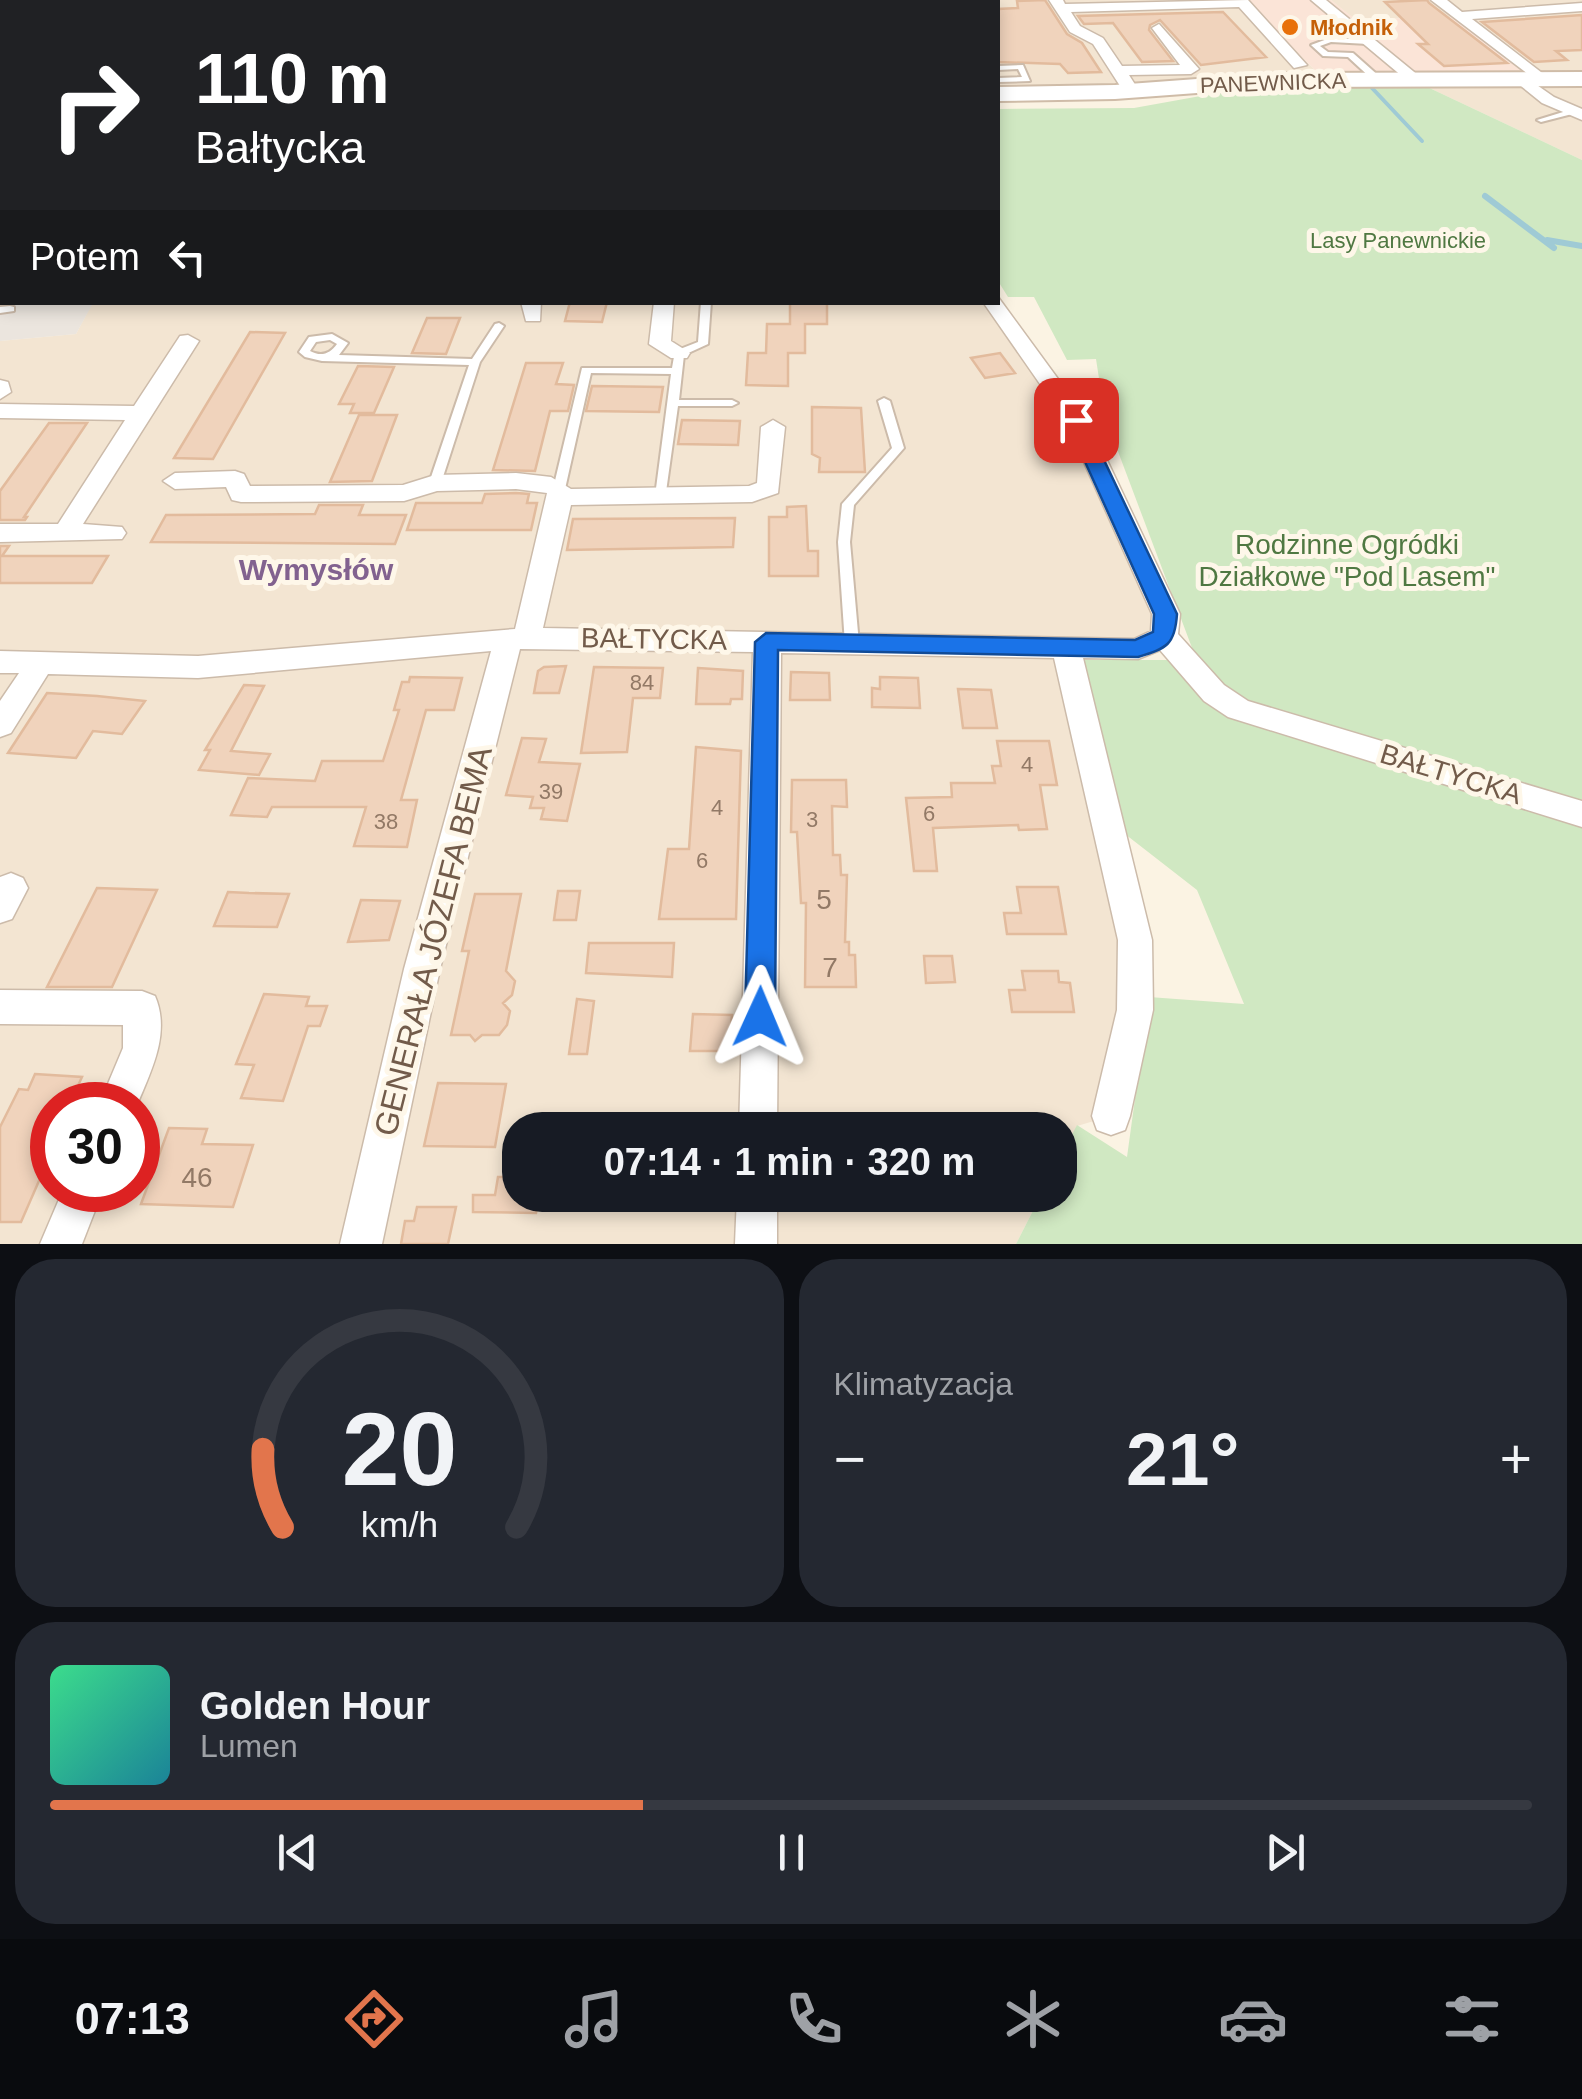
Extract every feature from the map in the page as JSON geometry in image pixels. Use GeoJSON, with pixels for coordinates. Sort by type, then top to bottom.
{"type":"FeatureCollection","features":[{"type":"Feature","properties":{"kind":"street","name":"PANEWNICKA"},"geometry":{"type":"LineString","coordinates":[[1318,0],[1414,79]]}},
{"type":"Feature","properties":{"kind":"street"},"geometry":{"type":"LineString","coordinates":[[1500,0],[1518,11]]}},
{"type":"Feature","properties":{"kind":"street"},"geometry":{"type":"LineString","coordinates":[[1058,4],[1242,1]]}},
{"type":"Feature","properties":{"kind":"street","name":"PANEWNICKA"},"geometry":{"type":"LineString","coordinates":[[1242,1],[1299,65]]}},
{"type":"Feature","properties":{"kind":"street"},"geometry":{"type":"LineString","coordinates":[[1436,2],[1459,16],[1531,79],[1548,100],[1579,113]]}},
{"type":"Feature","properties":{"kind":"street"},"geometry":{"type":"LineString","coordinates":[[1058,4],[1074,29],[1098,42],[1125,81]]}},
{"type":"Feature","properties":{"kind":"street"},"geometry":{"type":"LineString","coordinates":[[1459,16],[1582,7]]}},
{"type":"Feature","properties":{"kind":"street","name":"PANEWNICKA"},"geometry":{"type":"LineString","coordinates":[[1000,94],[1125,81],[1191,69],[1159,28]]}},
{"type":"Feature","properties":{"kind":"street","name":"PANEWNICKA"},"geometry":{"type":"LineString","coordinates":[[1125,81],[1414,79],[1459,86],[1582,79]]}},
{"type":"Feature","properties":{"kind":"street"},"geometry":{"type":"LineString","coordinates":[[664,305],[660,344],[678,362]]}},
{"type":"Feature","properties":{"kind":"street"},"geometry":{"type":"LineString","coordinates":[[996,305],[1076,420],[1166,614],[1164,636]]}},
{"type":"Feature","properties":{"kind":"street"},"geometry":{"type":"LineString","coordinates":[[64,533],[188,341]]}},
{"type":"Feature","properties":{"kind":"street"},"geometry":{"type":"LineString","coordinates":[[0,412],[141,413]]}},
{"type":"Feature","properties":{"kind":"street"},"geometry":{"type":"LineString","coordinates":[[176,480],[235,480],[241,494],[404,493],[435,484],[516,481],[542,482],[559,493],[752,494],[769,487],[773,427]]}},
{"type":"Feature","properties":{"kind":"street","name":"GENERAŁA JÓZEFA BEMA"},"geometry":{"type":"LineString","coordinates":[[361,1244],[422,968],[559,493]]}},
{"type":"Feature","properties":{"kind":"street"},"geometry":{"type":"LineString","coordinates":[[0,533],[113,533]]}},
{"type":"Feature","properties":{"kind":"street","name":"BAŁTYCKA"},"geometry":{"type":"LineString","coordinates":[[0,662],[39,666],[198,667],[518,639],[1138,649],[1164,636],[1214,693],[1238,709],[1582,814]]}},
{"type":"Feature","properties":{"kind":"street"},"geometry":{"type":"LineString","coordinates":[[758,1112],[766,642]]}},
{"type":"Feature","properties":{"kind":"street"},"geometry":{"type":"LineString","coordinates":[[1066,648],[1134,940],[1135,1010],[1112,1116]]}},
{"type":"Feature","properties":{"kind":"street"},"geometry":{"type":"LineString","coordinates":[[0,725],[39,666]]}},
{"type":"Feature","properties":{"kind":"street"},"geometry":{"type":"LineString","coordinates":[[0,1008],[142,1008],[141,1048],[127,1082]]}},
{"type":"Feature","properties":{"kind":"street"},"geometry":{"type":"LineString","coordinates":[[61,1244],[74,1212]]}},
{"type":"Feature","properties":{"kind":"street"},"geometry":{"type":"LineString","coordinates":[[756,1244],[757,1212]]}},
{"type":"Feature","properties":{"kind":"lane"},"geometry":{"type":"LineString","coordinates":[[1341,70],[1315,45],[1330,40],[1368,42]]}},
{"type":"Feature","properties":{"kind":"lane"},"geometry":{"type":"LineString","coordinates":[[1350,44],[1357,49],[1350,55]]}},
{"type":"Feature","properties":{"kind":"lane"},"geometry":{"type":"LineString","coordinates":[[1326,54],[1350,55],[1376,79]]}},
{"type":"Feature","properties":{"kind":"lane"},"geometry":{"type":"LineString","coordinates":[[1000,68],[1020,67],[1027,79],[1000,80]]}},
{"type":"Feature","properties":{"kind":"lane"},"geometry":{"type":"LineString","coordinates":[[1540,120],[1579,113]]}},
{"type":"Feature","properties":{"kind":"lane"},"geometry":{"type":"LineString","coordinates":[[559,493],[586,370],[678,362],[704,344],[706,305]]}},
{"type":"Feature","properties":{"kind":"lane"},"geometry":{"type":"LineString","coordinates":[[435,484],[475,362],[499,326]]}},
{"type":"Feature","properties":{"kind":"lane"},"geometry":{"type":"LineString","coordinates":[[322,358],[340,350],[350,328]]}},
{"type":"Feature","properties":{"kind":"lane"},"geometry":{"type":"LineString","coordinates":[[343,343],[332,337],[307,344],[304,352],[322,358],[475,362]]}},
{"type":"Feature","properties":{"kind":"lane"},"geometry":{"type":"LineString","coordinates":[[662,496],[678,362]]}},
{"type":"Feature","properties":{"kind":"lane"},"geometry":{"type":"LineString","coordinates":[[852,644],[844,542],[848,504],[898,448],[884,400]]}},
{"type":"Feature","properties":{"kind":"lane"},"geometry":{"type":"LineString","coordinates":[[672,403],[732,403]]}},
{"type":"Feature","properties":{"kind":"shaded area"},"geometry":{"type":"Polygon","coordinates":[[[1000,0],[1245,0],[1321,76],[1000,92],[1000,0]]]}},
{"type":"Feature","properties":{"kind":"shaded area"},"geometry":{"type":"Polygon","coordinates":[[[1245,0],[1331,0],[1355,19],[1457,17],[1532,76],[1321,76],[1245,0]]]}},
{"type":"Feature","properties":{"kind":"shaded area"},"geometry":{"type":"Polygon","coordinates":[[[1331,0],[1582,0],[1582,160],[1421,84],[1457,17],[1354,19],[1331,0]]]}},
{"type":"Feature","properties":{"kind":"shaded area"},"geometry":{"type":"Polygon","coordinates":[[[0,305],[92,305],[76,334],[0,341],[0,305]]]}},
{"type":"Feature","properties":{"kind":"shaded area"},"geometry":{"type":"Polygon","coordinates":[[[91,305],[994,305],[1076,420],[1164,636],[1067,648],[1135,940],[1111,1116],[1077,1126],[1077,1112],[502,1112],[502,1212],[1032,1212],[1016,1244],[0,1244],[0,341],[76,334],[91,305]]]}},
{"type":"Feature","properties":{"kind":"green space","name":"Rodzinne Ogródki Działkowe \"Pod Lasem\""},"geometry":{"type":"Polygon","coordinates":[[[1421,84],[1582,160],[1582,809],[1243,703],[1203,677],[1105,417],[1096,359],[1067,360],[1034,297],[1008,297],[1000,284],[1000,109],[1134,108],[1245,88],[1233,85],[1421,84]]]}},
{"type":"Feature","properties":{"kind":"green space"},"geometry":{"type":"Polygon","coordinates":[[[1080,660],[1168,660],[1232,716],[1582,828],[1582,1244],[1016,1244],[1032,1212],[1077,1212],[1077,1125],[1127,1157],[1149,997],[1244,1004],[1197,890],[1125,834],[1080,660]]]}},
{"type":"Feature","properties":{"kind":"building"},"geometry":{"type":"Polygon","coordinates":[[[1045,0],[1067,34],[1082,43],[1101,72],[1068,73],[1060,64],[1000,62],[1000,9],[1018,8],[1017,1],[1045,0]]]}},
{"type":"Feature","properties":{"kind":"building"},"geometry":{"type":"Polygon","coordinates":[[[1427,0],[1507,63],[1444,66],[1418,44],[1428,44],[1385,2],[1427,0]]]}},
{"type":"Feature","properties":{"kind":"building"},"geometry":{"type":"Polygon","coordinates":[[[1223,12],[1266,57],[1201,65],[1160,20],[1150,25],[1149,30],[1173,61],[1142,62],[1113,23],[1084,24],[1078,16],[1223,12]]]}},
{"type":"Feature","properties":{"kind":"building"},"geometry":{"type":"Polygon","coordinates":[[[1582,15],[1582,50],[1556,51],[1567,60],[1534,62],[1482,22],[1582,15]]]}},
{"type":"Feature","properties":{"kind":"building"},"geometry":{"type":"Polygon","coordinates":[[[569,305],[606,305],[602,322],[565,321],[569,305]]]}},
{"type":"Feature","properties":{"kind":"building"},"geometry":{"type":"Polygon","coordinates":[[[790,305],[827,305],[827,324],[805,324],[805,353],[788,353],[788,386],[746,385],[748,353],[766,353],[767,324],[790,324],[790,305]]]}},
{"type":"Feature","properties":{"kind":"building"},"geometry":{"type":"Polygon","coordinates":[[[427,318],[460,318],[446,354],[412,353],[427,318]]]}},
{"type":"Feature","properties":{"kind":"building"},"geometry":{"type":"Polygon","coordinates":[[[250,332],[285,333],[213,459],[174,458],[250,332]]]}},
{"type":"Feature","properties":{"kind":"building"},"geometry":{"type":"Polygon","coordinates":[[[1000,353],[1015,373],[985,378],[971,358],[1000,353]]]}},
{"type":"Feature","properties":{"kind":"building"},"geometry":{"type":"Polygon","coordinates":[[[526,363],[563,363],[556,384],[574,385],[568,411],[550,411],[535,471],[493,470],[526,363]]]}},
{"type":"Feature","properties":{"kind":"building"},"geometry":{"type":"Polygon","coordinates":[[[358,366],[394,367],[374,413],[350,413],[354,404],[339,404],[358,366]]]}},
{"type":"Feature","properties":{"kind":"building"},"geometry":{"type":"Polygon","coordinates":[[[592,386],[663,387],[659,412],[586,411],[592,386]]]}},
{"type":"Feature","properties":{"kind":"building"},"geometry":{"type":"Polygon","coordinates":[[[812,407],[861,408],[865,472],[819,472],[820,458],[812,454],[812,407]]]}},
{"type":"Feature","properties":{"kind":"building"},"geometry":{"type":"Polygon","coordinates":[[[359,415],[397,415],[372,481],[330,482],[359,415]]]}},
{"type":"Feature","properties":{"kind":"building"},"geometry":{"type":"Polygon","coordinates":[[[682,420],[740,421],[738,445],[678,444],[682,420]]]}},
{"type":"Feature","properties":{"kind":"building"},"geometry":{"type":"Polygon","coordinates":[[[49,423],[87,423],[25,520],[0,520],[0,491],[49,423]]]}},
{"type":"Feature","properties":{"kind":"building"},"geometry":{"type":"Polygon","coordinates":[[[485,494],[529,494],[527,503],[537,503],[531,530],[407,530],[416,503],[482,503],[485,494]]]}},
{"type":"Feature","properties":{"kind":"building"},"geometry":{"type":"Polygon","coordinates":[[[319,505],[363,505],[359,515],[406,515],[395,544],[151,542],[166,515],[315,514],[319,505]]]}},
{"type":"Feature","properties":{"kind":"building"},"geometry":{"type":"Polygon","coordinates":[[[806,506],[808,551],[818,551],[818,576],[769,576],[769,517],[787,517],[787,507],[806,506]]]}},
{"type":"Feature","properties":{"kind":"building"},"geometry":{"type":"Polygon","coordinates":[[[735,518],[733,547],[567,550],[573,519],[735,518]]]}},
{"type":"Feature","properties":{"kind":"building"},"geometry":{"type":"Polygon","coordinates":[[[0,546],[9,546],[2,556],[108,556],[92,583],[0,583],[0,546]]]}},
{"type":"Feature","properties":{"kind":"building"},"geometry":{"type":"Polygon","coordinates":[[[566,666],[559,693],[534,693],[538,671],[566,666]]]}},
{"type":"Feature","properties":{"kind":"building"},"geometry":{"type":"Polygon","coordinates":[[[594,667],[663,668],[660,698],[633,698],[627,752],[581,753],[594,667]]]}},
{"type":"Feature","properties":{"kind":"building"},"geometry":{"type":"Polygon","coordinates":[[[698,668],[743,671],[742,699],[731,699],[730,704],[696,704],[698,668]]]}},
{"type":"Feature","properties":{"kind":"building"},"geometry":{"type":"Polygon","coordinates":[[[791,672],[829,673],[830,700],[790,700],[791,672]]]}},
{"type":"Feature","properties":{"kind":"building"},"geometry":{"type":"Polygon","coordinates":[[[410,677],[462,678],[454,710],[426,710],[401,800],[417,800],[407,847],[354,846],[366,807],[272,807],[267,817],[231,815],[248,778],[315,781],[322,761],[383,761],[399,710],[394,710],[402,682],[409,682],[410,677]]]}},
{"type":"Feature","properties":{"kind":"building"},"geometry":{"type":"Polygon","coordinates":[[[880,677],[918,678],[920,708],[872,707],[872,688],[880,689],[880,677]]]}},
{"type":"Feature","properties":{"kind":"building"},"geometry":{"type":"Polygon","coordinates":[[[244,685],[264,686],[231,751],[270,754],[259,775],[199,770],[210,750],[205,750],[244,685]]]}},
{"type":"Feature","properties":{"kind":"building"},"geometry":{"type":"Polygon","coordinates":[[[958,689],[991,690],[997,728],[963,728],[958,689]]]}},
{"type":"Feature","properties":{"kind":"building"},"geometry":{"type":"Polygon","coordinates":[[[47,693],[145,701],[122,734],[93,731],[76,758],[8,753],[47,693]]]}},
{"type":"Feature","properties":{"kind":"building"},"geometry":{"type":"Polygon","coordinates":[[[522,738],[546,739],[539,762],[580,764],[567,821],[541,819],[544,808],[530,808],[533,797],[506,795],[522,738]]]}},
{"type":"Feature","properties":{"kind":"building"},"geometry":{"type":"Polygon","coordinates":[[[997,741],[1049,741],[1057,785],[1040,785],[1047,829],[1019,830],[1018,825],[933,828],[937,871],[914,871],[906,798],[952,797],[951,783],[995,783],[992,766],[1001,766],[997,741]]]}},
{"type":"Feature","properties":{"kind":"building"},"geometry":{"type":"Polygon","coordinates":[[[696,747],[741,751],[736,919],[659,919],[668,849],[689,849],[696,747]]]}},
{"type":"Feature","properties":{"kind":"building"},"geometry":{"type":"Polygon","coordinates":[[[792,780],[846,780],[847,807],[832,806],[833,855],[840,855],[841,875],[847,875],[845,942],[849,942],[849,955],[855,955],[856,987],[805,987],[806,903],[801,903],[797,832],[791,832],[792,780]]]}},
{"type":"Feature","properties":{"kind":"building"},"geometry":{"type":"Polygon","coordinates":[[[1017,887],[1058,887],[1066,934],[1007,934],[1004,913],[1021,913],[1017,887]]]}},
{"type":"Feature","properties":{"kind":"building"},"geometry":{"type":"Polygon","coordinates":[[[97,888],[157,890],[112,987],[47,987],[97,888]]]}},
{"type":"Feature","properties":{"kind":"building"},"geometry":{"type":"Polygon","coordinates":[[[558,891],[580,891],[576,920],[554,920],[558,891]]]}},
{"type":"Feature","properties":{"kind":"building"},"geometry":{"type":"Polygon","coordinates":[[[228,892],[289,894],[277,927],[214,926],[228,892]]]}},
{"type":"Feature","properties":{"kind":"building"},"geometry":{"type":"Polygon","coordinates":[[[475,894],[521,894],[506,971],[515,981],[512,995],[503,1003],[510,1011],[507,1025],[499,1035],[482,1035],[475,1041],[470,1035],[451,1035],[469,951],[462,951],[475,894]]]}},
{"type":"Feature","properties":{"kind":"building"},"geometry":{"type":"Polygon","coordinates":[[[361,900],[400,901],[389,940],[348,942],[361,900]]]}},
{"type":"Feature","properties":{"kind":"building"},"geometry":{"type":"Polygon","coordinates":[[[589,943],[674,943],[672,977],[586,973],[589,943]]]}},
{"type":"Feature","properties":{"kind":"building"},"geometry":{"type":"Polygon","coordinates":[[[924,956],[952,956],[955,982],[926,983],[924,956]]]}},
{"type":"Feature","properties":{"kind":"building"},"geometry":{"type":"Polygon","coordinates":[[[1022,971],[1058,971],[1059,982],[1070,983],[1074,1012],[1012,1012],[1009,990],[1025,990],[1022,971]]]}},
{"type":"Feature","properties":{"kind":"building"},"geometry":{"type":"Polygon","coordinates":[[[264,994],[309,997],[306,1006],[327,1006],[320,1026],[308,1026],[283,1101],[241,1098],[254,1065],[236,1064],[264,994]]]}},
{"type":"Feature","properties":{"kind":"building"},"geometry":{"type":"Polygon","coordinates":[[[577,999],[594,1001],[587,1054],[569,1054],[577,999]]]}},
{"type":"Feature","properties":{"kind":"building"},"geometry":{"type":"Polygon","coordinates":[[[693,1014],[732,1015],[729,1051],[690,1051],[693,1014]]]}},
{"type":"Feature","properties":{"kind":"building"},"geometry":{"type":"Polygon","coordinates":[[[35,1074],[82,1077],[80,1082],[32,1082],[35,1074]]]}},
{"type":"Feature","properties":{"kind":"building"},"geometry":{"type":"Polygon","coordinates":[[[438,1083],[506,1084],[495,1147],[424,1146],[438,1083]]]}},
{"type":"Feature","properties":{"kind":"building"},"geometry":{"type":"Polygon","coordinates":[[[30,1085],[30,1201],[21,1222],[0,1222],[0,1127],[19,1089],[28,1090],[30,1085]]]}},
{"type":"Feature","properties":{"kind":"building"},"geometry":{"type":"Polygon","coordinates":[[[169,1128],[207,1129],[202,1144],[253,1145],[233,1207],[160,1205],[160,1152],[169,1128]]]}},
{"type":"Feature","properties":{"kind":"building"},"geometry":{"type":"Polygon","coordinates":[[[498,1177],[502,1177],[502,1212],[536,1213],[473,1212],[473,1195],[495,1195],[498,1177]]]}},
{"type":"Feature","properties":{"kind":"building"},"geometry":{"type":"Polygon","coordinates":[[[417,1207],[456,1207],[448,1244],[401,1244],[405,1221],[414,1221],[417,1207]]]}},
{"type":"Feature","properties":{"kind":"waterway"},"geometry":{"type":"LineString","coordinates":[[1372,88],[1422,141]]}},
{"type":"Feature","properties":{"kind":"waterway"},"geometry":{"type":"LineString","coordinates":[[1485,196],[1554,248]]}},
{"type":"Feature","properties":{"kind":"waterway"},"geometry":{"type":"LineString","coordinates":[[1547,240],[1582,246]]}},
{"type":"Feature","properties":{"kind":"place","name":"Młodnik"},"geometry":{"type":"Point","coordinates":[1290,27]}},
{"type":"Feature","properties":{"kind":"district","name":"Wymysłów"},"geometry":{"type":"Point","coordinates":[316,569]}},
{"type":"Feature","properties":{"kind":"route"},"geometry":{"type":"LineString","coordinates":[[760,1017],[766,642],[1138,649],[1164,636],[1168,627],[1166,614],[1076,420]]}},
{"type":"Feature","properties":{"kind":"park label","name":"Lasy Panewnickie"},"geometry":{"type":"Point","coordinates":[1398,240]}}]}
